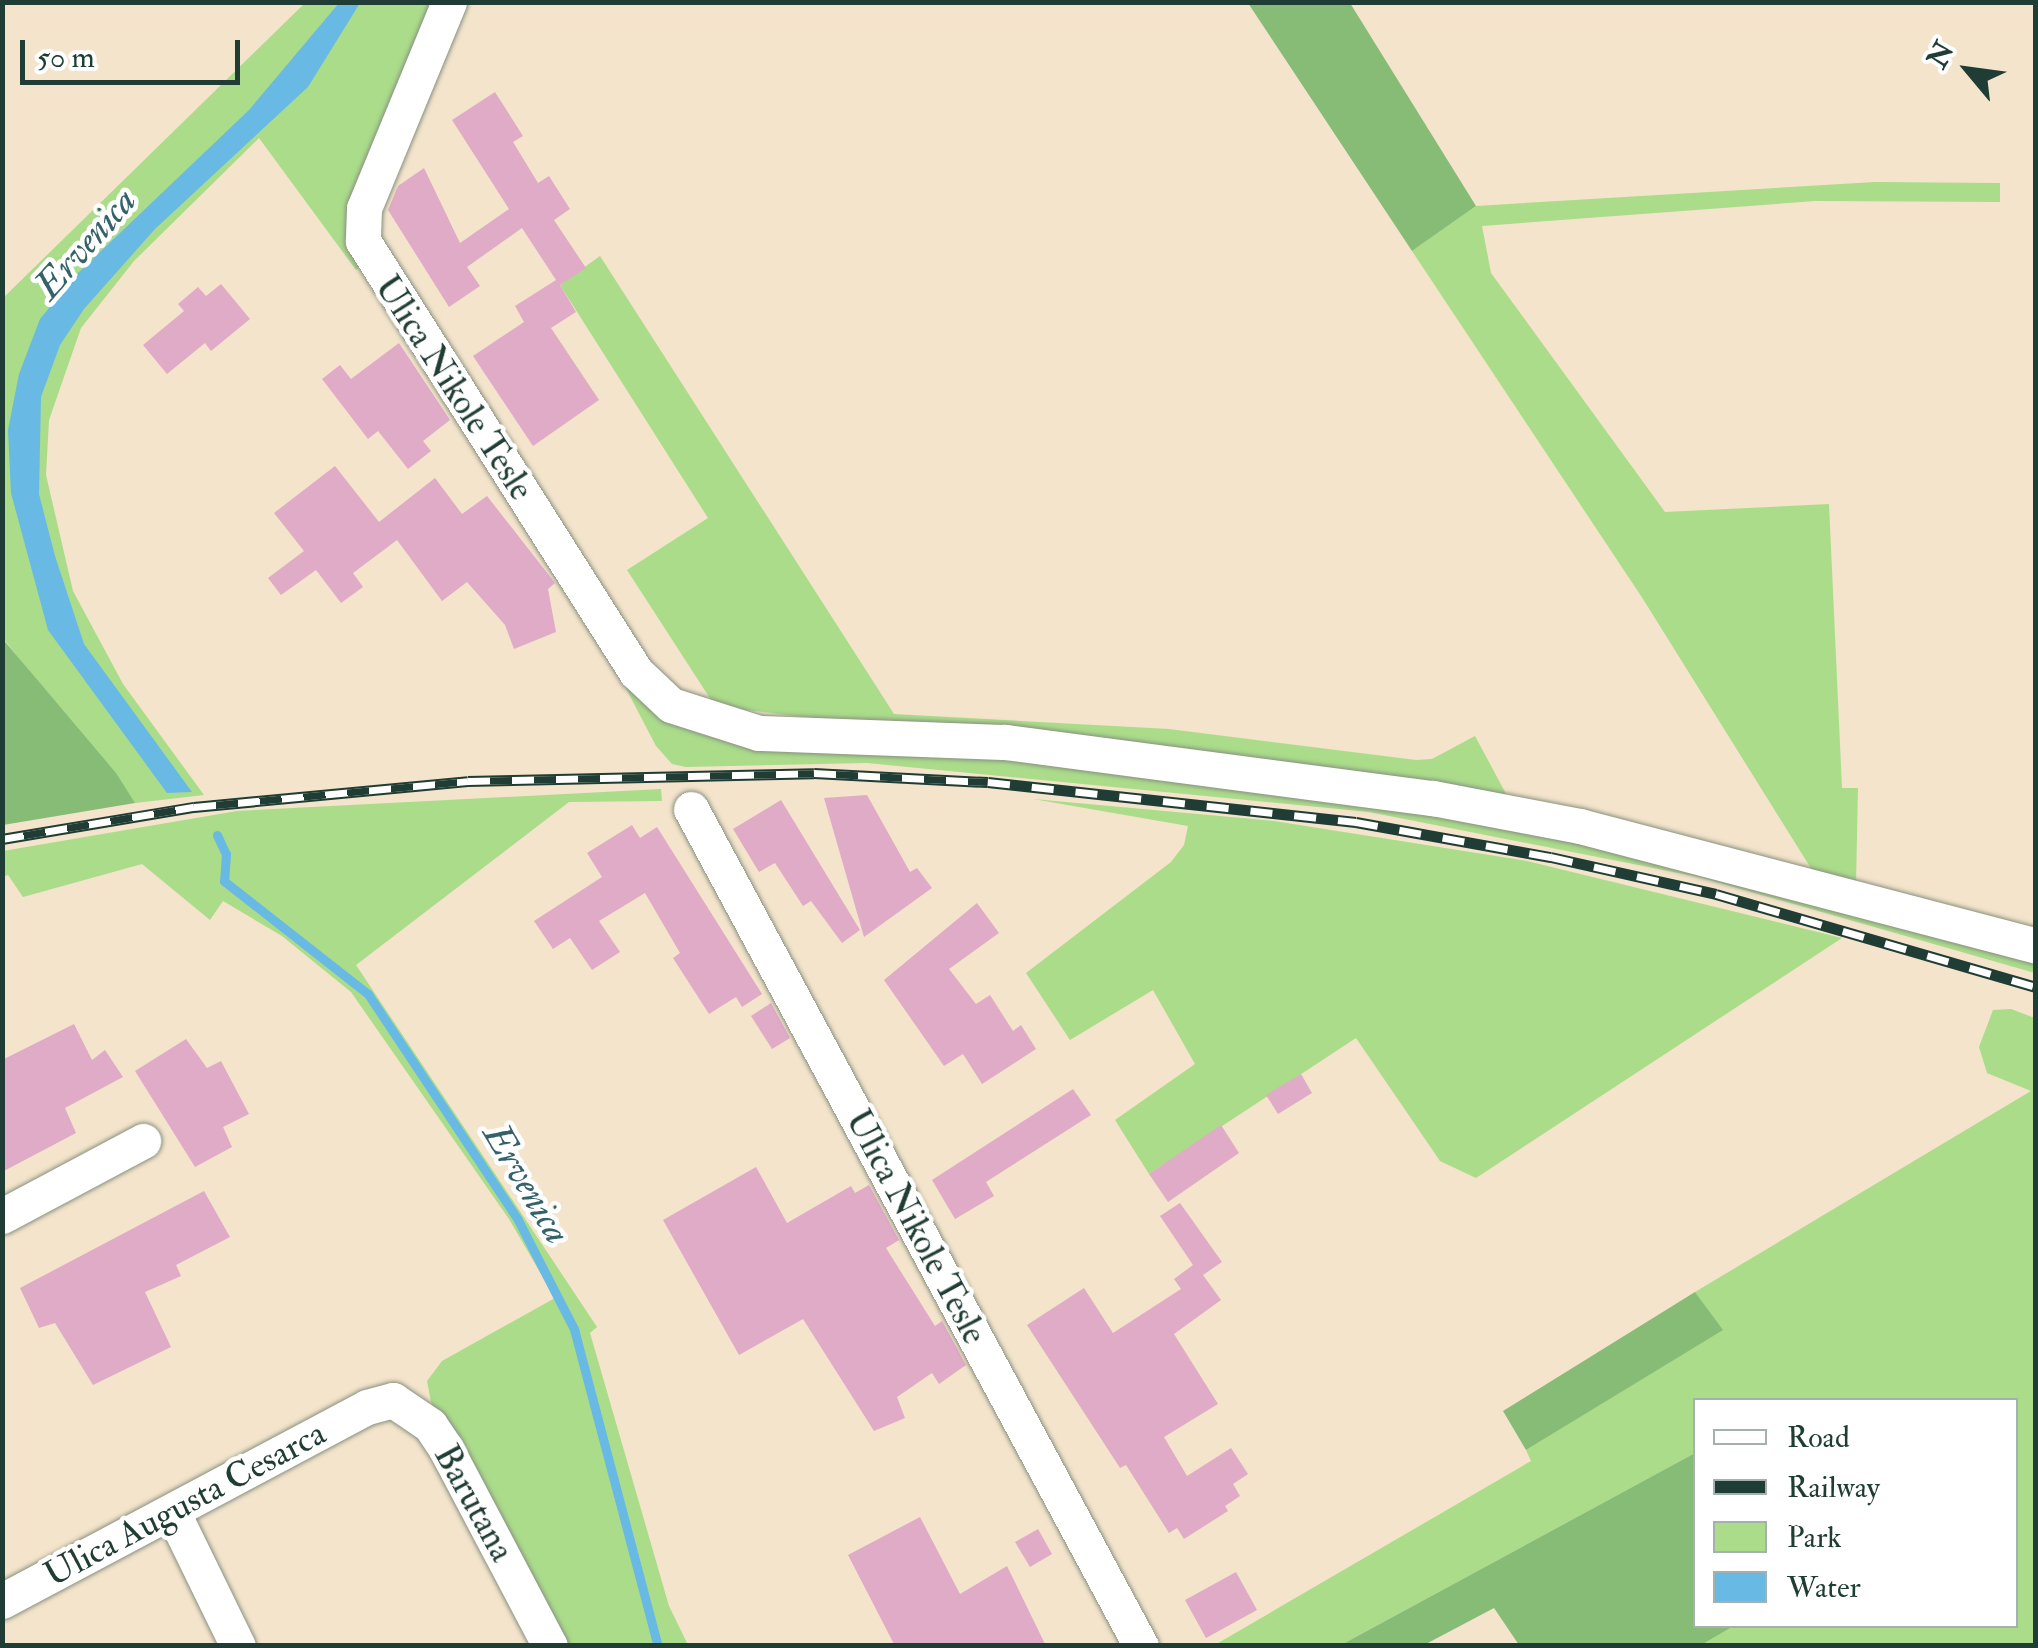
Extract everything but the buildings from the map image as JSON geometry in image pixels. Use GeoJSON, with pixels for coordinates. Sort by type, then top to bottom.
{"type":"FeatureCollection","features":[{"type":"Feature","properties":{"kind":"street","name":"Ulica Nikole Tesle"},"geometry":{"type":"LineString","coordinates":[[449,2],[364,208],[363,240],[636,672],[671,705],[710,721],[759,733],[1005,742],[1434,798],[1599,831],[2036,946]]}},
{"type":"Feature","properties":{"kind":"street","name":"Ulica Nikole Tesle"},"geometry":{"type":"LineString","coordinates":[[691,809],[1141,1646]]}},
{"type":"Feature","properties":{"kind":"street"},"geometry":{"type":"LineString","coordinates":[[2,1216],[144,1141]]}},
{"type":"Feature","properties":{"kind":"street","name":"Barutana"},"geometry":{"type":"LineString","coordinates":[[367,1407],[393,1400],[430,1425],[550,1646]]}},
{"type":"Feature","properties":{"kind":"street","name":"Ulica Augusta Cesarca"},"geometry":{"type":"LineString","coordinates":[[2,1601],[173,1514],[367,1407]]}},
{"type":"Feature","properties":{"kind":"street"},"geometry":{"type":"LineString","coordinates":[[173,1514],[238,1646]]}},
{"type":"Feature","properties":{"kind":"green space"},"geometry":{"type":"Polygon","coordinates":[[[305,3],[440,3],[361,267],[356,270],[259,138],[134,261],[81,328],[49,420],[46,475],[73,591],[123,684],[204,795],[135,803],[3,638],[2,299],[305,3]]]}},
{"type":"Feature","properties":{"kind":"green space"},"geometry":{"type":"Polygon","coordinates":[[[1248,3],[1350,3],[1476,206],[1412,251],[1248,3]]]}},
{"type":"Feature","properties":{"kind":"green space"},"geometry":{"type":"Polygon","coordinates":[[[1875,182],[2000,183],[2000,202],[1815,201],[1482,226],[1491,273],[1665,512],[1829,504],[1842,788],[1858,788],[1856,884],[1817,878],[1643,599],[1412,251],[1476,206],[1875,182]]]}},
{"type":"Feature","properties":{"kind":"green space"},"geometry":{"type":"Polygon","coordinates":[[[600,256],[894,714],[1169,729],[1416,760],[1432,759],[1475,736],[1512,805],[715,706],[627,570],[708,518],[560,285],[600,256]]]}},
{"type":"Feature","properties":{"kind":"green space"},"geometry":{"type":"Polygon","coordinates":[[[2,638],[116,773],[135,803],[3,825],[2,638]]]}},
{"type":"Feature","properties":{"kind":"green space"},"geometry":{"type":"Polygon","coordinates":[[[620,677],[653,702],[1489,817],[2035,959],[2035,973],[1699,877],[1369,812],[867,763],[686,767],[672,764],[656,746],[620,677]]]}},
{"type":"Feature","properties":{"kind":"green space"},"geometry":{"type":"Polygon","coordinates":[[[661,789],[662,801],[569,802],[356,965],[597,1327],[590,1333],[669,1606],[688,1645],[562,1645],[431,1402],[427,1381],[442,1361],[555,1298],[509,1219],[351,992],[282,936],[223,901],[210,920],[142,864],[23,897],[8,875],[3,877],[3,851],[237,811],[661,789]]]}},
{"type":"Feature","properties":{"kind":"green space"},"geometry":{"type":"Polygon","coordinates":[[[1033,799],[1274,821],[1527,861],[1842,938],[1476,1178],[1440,1161],[1356,1038],[1149,1174],[1115,1120],[1195,1064],[1153,990],[1070,1040],[1026,973],[1171,862],[1184,845],[1188,826],[1033,799]]]}},
{"type":"Feature","properties":{"kind":"green space"},"geometry":{"type":"Polygon","coordinates":[[[2011,1009],[2035,1018],[2035,1645],[1701,1645],[1731,1628],[2018,1628],[2018,1398],[1693,1398],[1693,1454],[1341,1645],[1213,1646],[1531,1461],[1526,1450],[1722,1330],[1695,1292],[2031,1091],[1987,1073],[1979,1047],[1993,1010],[2011,1009]]]}},
{"type":"Feature","properties":{"kind":"green space"},"geometry":{"type":"Polygon","coordinates":[[[1695,1292],[1723,1330],[1526,1450],[1503,1411],[1695,1292]]]}},
{"type":"Feature","properties":{"kind":"green space"},"geometry":{"type":"Polygon","coordinates":[[[1693,1454],[1693,1628],[1731,1628],[1701,1645],[1519,1645],[1494,1608],[1424,1645],[1341,1645],[1693,1454]]]}},
{"type":"Feature","properties":{"kind":"water"},"geometry":{"type":"Polygon","coordinates":[[[339,3],[360,3],[308,87],[155,229],[84,309],[60,345],[41,397],[39,494],[55,556],[84,644],[192,792],[167,793],[48,630],[11,493],[8,430],[19,374],[40,319],[78,273],[249,110],[339,3]]]}},
{"type":"Feature","properties":{"kind":"waterway","name":"Ervenica"},"geometry":{"type":"LineString","coordinates":[[217,835],[226,854],[224,881],[368,994],[518,1220],[574,1329],[658,1646]]}},
{"type":"Feature","properties":{"kind":"railway"},"geometry":{"type":"LineString","coordinates":[[2,839],[194,807],[468,781],[814,773],[988,782],[1356,822],[1551,857],[1716,894],[2036,987]]}}]}
